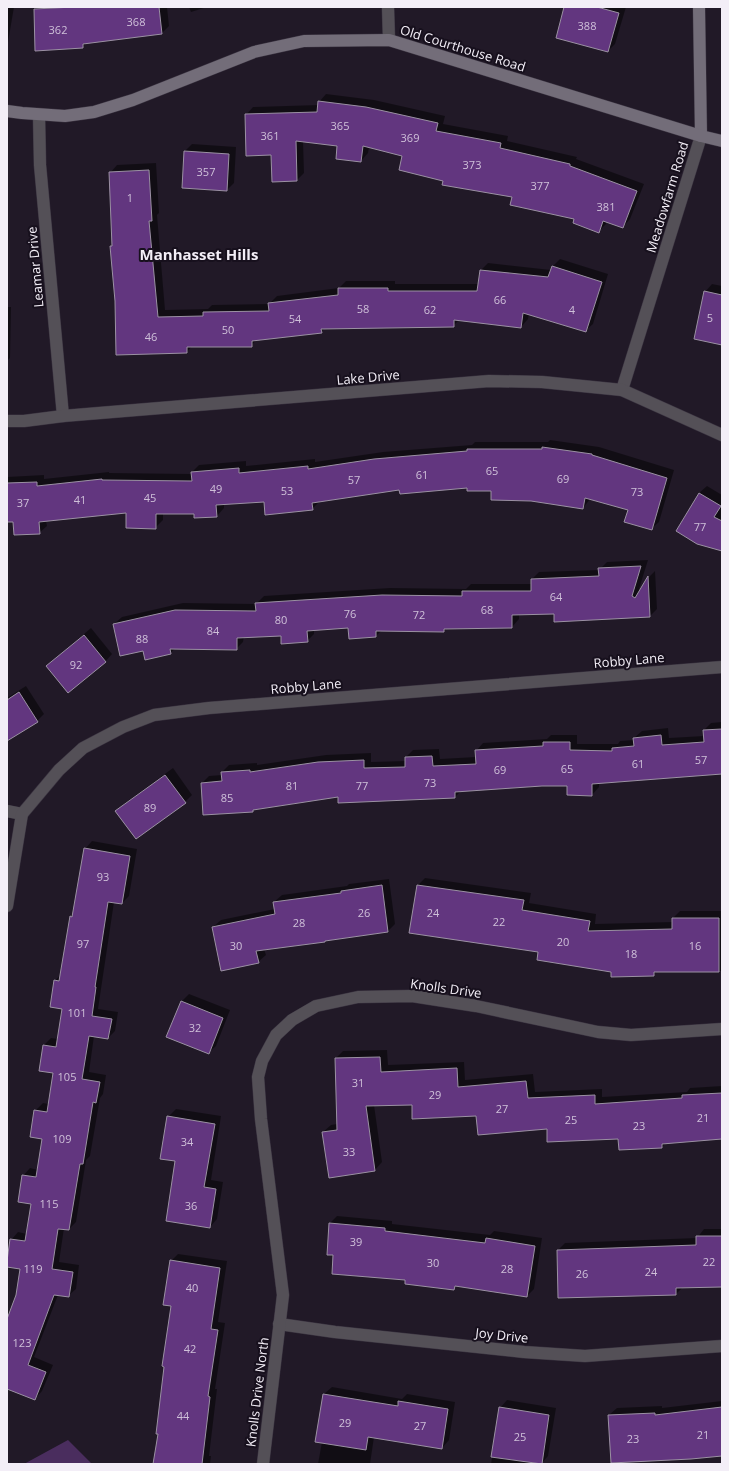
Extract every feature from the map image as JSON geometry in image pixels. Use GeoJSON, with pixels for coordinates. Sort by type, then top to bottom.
{"type":"FeatureCollection","features":[{"type":"Feature","properties":{"kind":"street"},"geometry":{"type":"LineString","coordinates":[[388,7],[389,40]]}},
{"type":"Feature","properties":{"kind":"street","name":"Meadowfarm Road"},"geometry":{"type":"LineString","coordinates":[[622,390],[701,136],[699,7]]}},
{"type":"Feature","properties":{"kind":"street","name":"Old Courthouse Road"},"geometry":{"type":"LineString","coordinates":[[7,111],[65,116],[94,112],[133,100],[254,52],[304,41],[389,40],[722,142]]}},
{"type":"Feature","properties":{"kind":"street","name":"Leamar Drive"},"geometry":{"type":"LineString","coordinates":[[39,114],[40,165],[63,416]]}},
{"type":"Feature","properties":{"kind":"street","name":"Lake Drive"},"geometry":{"type":"LineString","coordinates":[[7,421],[24,421],[63,416],[489,382],[542,382],[622,390],[722,435]]}},
{"type":"Feature","properties":{"kind":"street","name":"Robby Lane"},"geometry":{"type":"LineString","coordinates":[[22,814],[59,770],[83,748],[123,726],[154,716],[209,708],[722,666]]}},
{"type":"Feature","properties":{"kind":"street"},"geometry":{"type":"LineString","coordinates":[[7,811],[22,814],[7,906]]}},
{"type":"Feature","properties":{"kind":"street","name":"Knolls Drive"},"geometry":{"type":"LineString","coordinates":[[279,1324],[283,1295],[261,1119],[258,1077],[262,1061],[276,1035],[292,1020],[316,1006],[358,997],[412,996],[476,1006],[598,1032],[630,1035],[722,1029]]}},
{"type":"Feature","properties":{"kind":"street","name":"Joy Drive"},"geometry":{"type":"LineString","coordinates":[[279,1324],[335,1332],[516,1351],[585,1356],[722,1346]]}},
{"type":"Feature","properties":{"kind":"street","name":"Knolls Drive North"},"geometry":{"type":"LineString","coordinates":[[262,1464],[279,1324]]}},
{"type":"Feature","properties":{"kind":"shaded area"},"geometry":{"type":"Polygon","coordinates":[[[68,1440],[92,1464],[24,1464],[68,1440]]]}},
{"type":"Feature","properties":{"kind":"building"},"geometry":{"type":"Polygon","coordinates":[[[74,7],[159,7],[162,34],[83,44],[83,48],[35,51],[34,9],[74,7]]]}},
{"type":"Feature","properties":{"kind":"building"},"geometry":{"type":"Polygon","coordinates":[[[564,7],[597,7],[619,13],[608,52],[556,38],[564,7]]]}},
{"type":"Feature","properties":{"kind":"building"},"geometry":{"type":"Polygon","coordinates":[[[318,101],[366,107],[438,123],[436,131],[501,143],[500,148],[570,164],[570,166],[637,191],[623,228],[603,221],[599,233],[573,223],[574,219],[510,205],[512,197],[442,185],[443,181],[399,170],[402,156],[363,146],[361,162],[336,159],[337,146],[296,141],[297,181],[272,182],[271,155],[246,156],[245,114],[317,112],[318,101]]]}},
{"type":"Feature","properties":{"kind":"building"},"geometry":{"type":"Polygon","coordinates":[[[184,151],[229,154],[227,191],[182,188],[184,151]]]}},
{"type":"Feature","properties":{"kind":"building"},"geometry":{"type":"Polygon","coordinates":[[[149,170],[152,221],[149,221],[158,317],[203,316],[203,312],[269,311],[268,303],[338,295],[338,288],[388,288],[388,291],[477,291],[480,270],[548,277],[552,266],[602,282],[586,332],[523,313],[521,328],[454,320],[454,327],[321,329],[322,333],[252,341],[252,347],[187,347],[187,353],[116,355],[115,301],[110,246],[112,246],[109,172],[149,170]]]}},
{"type":"Feature","properties":{"kind":"building"},"geometry":{"type":"Polygon","coordinates":[[[704,291],[722,295],[722,345],[694,339],[704,291]]]}},
{"type":"Feature","properties":{"kind":"building"},"geometry":{"type":"Polygon","coordinates":[[[542,447],[592,454],[667,478],[652,530],[624,522],[628,510],[585,498],[583,509],[531,501],[491,500],[491,491],[467,491],[467,488],[400,494],[399,490],[312,503],[313,510],[265,515],[264,502],[216,505],[217,517],[194,518],[194,514],[156,514],[156,529],[126,528],[126,513],[39,522],[40,534],[14,535],[13,522],[7,522],[7,483],[37,482],[37,486],[102,479],[192,481],[191,472],[239,468],[239,473],[308,466],[308,469],[374,459],[467,451],[467,449],[542,449],[542,447]]]}},
{"type":"Feature","properties":{"kind":"building"},"geometry":{"type":"Polygon","coordinates":[[[699,493],[721,506],[714,517],[722,521],[722,551],[697,544],[676,531],[699,493]]]}},
{"type":"Feature","properties":{"kind":"building"},"geometry":{"type":"Polygon","coordinates":[[[641,566],[632,596],[635,598],[648,576],[650,617],[554,622],[554,614],[512,615],[512,628],[444,629],[444,632],[376,631],[376,637],[349,639],[348,628],[307,631],[308,642],[281,644],[281,636],[237,638],[237,650],[170,649],[171,654],[145,660],[143,651],[120,656],[113,624],[175,610],[256,611],[255,603],[382,595],[462,596],[462,591],[531,591],[531,579],[599,576],[598,568],[641,566]]]}},
{"type":"Feature","properties":{"kind":"building"},"geometry":{"type":"Polygon","coordinates":[[[84,635],[106,662],[68,693],[46,666],[84,635]]]}},
{"type":"Feature","properties":{"kind":"building"},"geometry":{"type":"Polygon","coordinates":[[[19,692],[38,722],[7,741],[7,700],[19,692]]]}},
{"type":"Feature","properties":{"kind":"building"},"geometry":{"type":"Polygon","coordinates":[[[722,729],[722,774],[592,784],[592,796],[567,795],[567,786],[542,786],[455,792],[455,798],[338,803],[338,797],[253,810],[253,812],[203,815],[201,783],[222,781],[221,772],[250,770],[250,772],[318,762],[364,760],[364,768],[405,767],[405,757],[432,756],[433,766],[476,764],[475,750],[543,746],[543,742],[570,742],[570,750],[612,751],[612,748],[634,746],[633,738],[661,735],[662,745],[704,742],[703,730],[722,729]]]}},
{"type":"Feature","properties":{"kind":"building"},"geometry":{"type":"Polygon","coordinates":[[[165,775],[186,803],[136,839],[115,811],[165,775]]]}},
{"type":"Feature","properties":{"kind":"building"},"geometry":{"type":"Polygon","coordinates":[[[84,848],[130,856],[122,904],[108,902],[92,1016],[112,1019],[108,1039],[89,1036],[82,1079],[100,1082],[96,1103],[93,1102],[83,1164],[80,1164],[69,1230],[58,1229],[52,1269],[73,1272],[69,1297],[54,1295],[28,1365],[46,1372],[35,1400],[7,1389],[7,1319],[16,1295],[20,1269],[7,1267],[7,1261],[10,1239],[25,1241],[31,1204],[18,1202],[22,1175],[36,1177],[42,1139],[30,1137],[34,1110],[47,1112],[53,1073],[39,1071],[43,1045],[56,1047],[62,1009],[50,1007],[54,980],[59,981],[84,848]]]}},
{"type":"Feature","properties":{"kind":"building"},"geometry":{"type":"Polygon","coordinates":[[[382,885],[388,932],[256,951],[259,963],[221,971],[212,927],[275,914],[273,902],[341,893],[341,891],[382,885]]]}},
{"type":"Feature","properties":{"kind":"building"},"geometry":{"type":"Polygon","coordinates":[[[417,885],[524,900],[522,910],[590,921],[588,931],[672,929],[672,918],[719,918],[719,972],[654,972],[654,976],[611,977],[611,972],[537,960],[538,952],[409,933],[417,885]]]}},
{"type":"Feature","properties":{"kind":"building"},"geometry":{"type":"Polygon","coordinates":[[[181,1001],[223,1018],[209,1054],[166,1037],[181,1001]]]}},
{"type":"Feature","properties":{"kind":"building"},"geometry":{"type":"Polygon","coordinates":[[[380,1057],[381,1072],[457,1068],[458,1087],[526,1081],[528,1098],[595,1095],[595,1104],[682,1098],[682,1095],[722,1093],[722,1139],[662,1144],[662,1148],[619,1150],[618,1139],[547,1142],[547,1129],[478,1135],[476,1116],[412,1119],[412,1105],[366,1106],[375,1171],[329,1178],[322,1132],[337,1130],[335,1058],[380,1057]]]}},
{"type":"Feature","properties":{"kind":"building"},"geometry":{"type":"Polygon","coordinates":[[[167,1116],[215,1124],[204,1187],[216,1189],[210,1228],[166,1221],[175,1161],[160,1159],[167,1116]]]}},
{"type":"Feature","properties":{"kind":"building"},"geometry":{"type":"Polygon","coordinates":[[[329,1223],[385,1228],[385,1231],[485,1243],[486,1238],[535,1246],[527,1297],[455,1286],[454,1290],[405,1284],[405,1280],[332,1274],[333,1255],[327,1255],[329,1223]]]}},
{"type":"Feature","properties":{"kind":"building"},"geometry":{"type":"Polygon","coordinates":[[[696,1236],[722,1236],[722,1287],[676,1288],[676,1295],[558,1298],[557,1250],[696,1245],[696,1236]]]}},
{"type":"Feature","properties":{"kind":"building"},"geometry":{"type":"Polygon","coordinates":[[[170,1260],[220,1268],[211,1329],[218,1330],[208,1396],[210,1397],[202,1464],[153,1464],[158,1434],[156,1434],[164,1367],[162,1366],[171,1306],[163,1305],[170,1260]]]}},
{"type":"Feature","properties":{"kind":"building"},"geometry":{"type":"Polygon","coordinates":[[[323,1394],[398,1406],[398,1401],[448,1409],[442,1449],[368,1437],[366,1450],[315,1442],[323,1394]]]}},
{"type":"Feature","properties":{"kind":"building"},"geometry":{"type":"Polygon","coordinates":[[[499,1407],[549,1415],[542,1464],[491,1457],[499,1407]]]}},
{"type":"Feature","properties":{"kind":"building"},"geometry":{"type":"Polygon","coordinates":[[[722,1407],[722,1456],[611,1463],[608,1415],[655,1413],[655,1415],[722,1407]]]}},
{"type":"Feature","properties":{"kind":"district","name":"Manhasset Hills"},"geometry":{"type":"Point","coordinates":[199,254]}}]}
